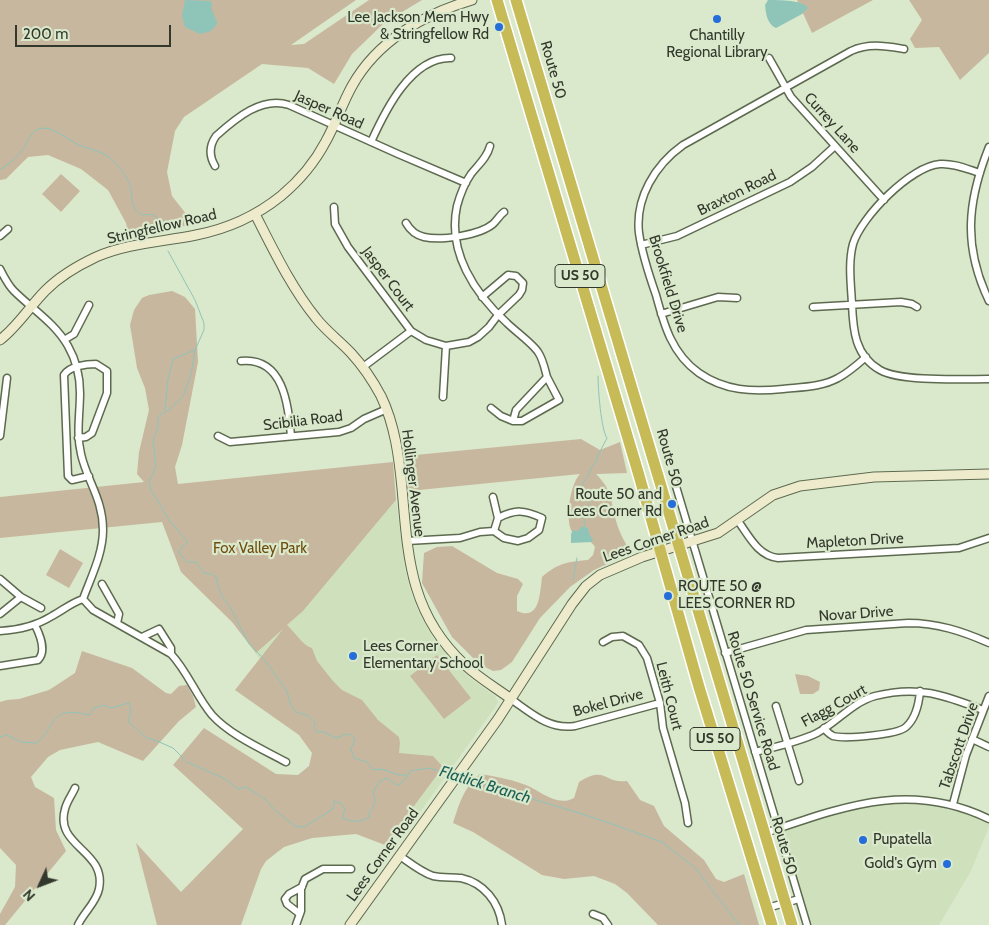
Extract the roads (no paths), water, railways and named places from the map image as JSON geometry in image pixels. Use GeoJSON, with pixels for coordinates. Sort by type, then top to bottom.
{"type":"FeatureCollection","features":[{"type":"Feature","properties":{"kind":"highway","name":"US 50"},"geometry":{"type":"LineString","coordinates":[[497,0],[661,552],[699,687],[772,925]]}},
{"type":"Feature","properties":{"kind":"highway","name":"Route 50"},"geometry":{"type":"LineString","coordinates":[[516,0],[792,925]]}},
{"type":"Feature","properties":{"kind":"street","name":"Stringfellow Road"},"geometry":{"type":"LineString","coordinates":[[0,340],[45,292],[67,272],[99,256],[140,243],[210,232],[254,214],[282,195],[304,173],[319,153],[355,81],[377,53],[401,32],[425,18],[472,0]]}},
{"type":"Feature","properties":{"kind":"street","name":"Brookfield Drive"},"geometry":{"type":"LineString","coordinates":[[866,357],[840,378],[826,383],[762,391],[730,388],[710,380],[688,364],[670,338],[641,245],[639,223],[642,201],[651,180],[662,164],[683,145],[858,48],[875,45],[904,49]]}},
{"type":"Feature","properties":{"kind":"street"},"geometry":{"type":"LineString","coordinates":[[371,142],[387,108],[407,82],[431,62],[451,58]]}},
{"type":"Feature","properties":{"kind":"street","name":"Currey Lane"},"geometry":{"type":"LineString","coordinates":[[769,58],[785,88],[800,108],[884,200]]}},
{"type":"Feature","properties":{"kind":"street","name":"Jasper Road"},"geometry":{"type":"LineString","coordinates":[[215,166],[210,151],[212,141],[216,136],[251,111],[264,104],[276,102],[466,183]]}},
{"type":"Feature","properties":{"kind":"street"},"geometry":{"type":"LineString","coordinates":[[490,146],[485,158],[466,183],[457,208],[456,236],[458,248],[466,272],[482,297],[498,315],[538,352],[547,377],[559,400],[522,420],[513,420],[501,416],[491,408]]}},
{"type":"Feature","properties":{"kind":"street","name":"Braxton Road"},"geometry":{"type":"LineString","coordinates":[[641,245],[677,236],[790,182],[812,167],[835,146]]}},
{"type":"Feature","properties":{"kind":"street"},"geometry":{"type":"LineString","coordinates":[[989,147],[980,173],[971,212],[970,240],[978,276],[989,301]]}},
{"type":"Feature","properties":{"kind":"street"},"geometry":{"type":"LineString","coordinates":[[980,173],[949,164],[927,167],[911,176],[867,218],[854,242],[850,267],[855,336],[866,357],[881,370],[895,376],[989,379]]}},
{"type":"Feature","properties":{"kind":"street","name":"Jasper Court"},"geometry":{"type":"LineString","coordinates":[[334,207],[335,224],[348,247],[411,331],[435,344],[446,346]]}},
{"type":"Feature","properties":{"kind":"street"},"geometry":{"type":"LineString","coordinates":[[406,223],[413,232],[424,237],[440,238],[477,233],[493,224],[504,212]]}},
{"type":"Feature","properties":{"kind":"street","name":"Hollinger Avenue"},"geometry":{"type":"LineString","coordinates":[[254,214],[306,305],[326,330],[363,367],[376,386],[387,409],[396,440],[407,541],[414,582],[424,609],[435,629],[465,665],[511,699]]}},
{"type":"Feature","properties":{"kind":"street"},"geometry":{"type":"LineString","coordinates":[[0,236],[8,229]]}},
{"type":"Feature","properties":{"kind":"street"},"geometry":{"type":"LineString","coordinates":[[0,269],[15,292],[32,306],[64,340],[77,367],[80,395],[78,438],[80,453],[100,503],[103,532],[100,551],[83,599],[35,625],[0,631]]}},
{"type":"Feature","properties":{"kind":"street"},"geometry":{"type":"LineString","coordinates":[[443,397],[446,346],[469,342],[478,337],[519,295],[523,283],[516,276],[508,275],[482,297]]}},
{"type":"Feature","properties":{"kind":"street"},"geometry":{"type":"LineString","coordinates":[[661,314],[718,297],[736,298]]}},
{"type":"Feature","properties":{"kind":"street"},"geometry":{"type":"LineString","coordinates":[[813,307],[901,302],[917,307]]}},
{"type":"Feature","properties":{"kind":"street"},"geometry":{"type":"LineString","coordinates":[[64,340],[74,334],[89,305]]}},
{"type":"Feature","properties":{"kind":"street"},"geometry":{"type":"LineString","coordinates":[[363,367],[411,331]]}},
{"type":"Feature","properties":{"kind":"street"},"geometry":{"type":"LineString","coordinates":[[241,361],[258,362],[278,379],[288,401],[291,436]]}},
{"type":"Feature","properties":{"kind":"street"},"geometry":{"type":"LineString","coordinates":[[78,438],[86,437],[92,433],[107,393],[108,374],[105,368],[96,364],[68,370],[64,375],[68,476],[72,480],[89,476]]}},
{"type":"Feature","properties":{"kind":"street"},"geometry":{"type":"LineString","coordinates":[[513,420],[516,410],[547,377]]}},
{"type":"Feature","properties":{"kind":"street"},"geometry":{"type":"LineString","coordinates":[[0,436],[7,378]]}},
{"type":"Feature","properties":{"kind":"street","name":"Scibilia Road"},"geometry":{"type":"LineString","coordinates":[[218,436],[230,442],[346,430],[364,419],[387,409]]}},
{"type":"Feature","properties":{"kind":"street","name":"Lees Corner Road"},"geometry":{"type":"LineString","coordinates":[[350,925],[525,679],[561,620],[586,586],[600,575],[718,533],[774,495],[800,486],[874,477],[989,474]]}},
{"type":"Feature","properties":{"kind":"street","name":"Route 50 Service Road"},"geometry":{"type":"LineString","coordinates":[[675,483],[807,925]]}},
{"type":"Feature","properties":{"kind":"street"},"geometry":{"type":"LineString","coordinates":[[494,497],[498,518],[494,531]]}},
{"type":"Feature","properties":{"kind":"street"},"geometry":{"type":"LineString","coordinates":[[407,541],[429,538],[460,538],[480,532],[494,531],[504,538],[518,541],[528,538],[539,530],[542,518],[522,511],[510,512],[498,518]]}},
{"type":"Feature","properties":{"kind":"street","name":"Mapleton Drive"},"geometry":{"type":"LineString","coordinates":[[738,521],[761,552],[778,558],[959,548],[989,538]]}},
{"type":"Feature","properties":{"kind":"street"},"geometry":{"type":"LineString","coordinates":[[0,579],[21,597],[41,608]]}},
{"type":"Feature","properties":{"kind":"street"},"geometry":{"type":"LineString","coordinates":[[102,584],[119,614],[117,623]]}},
{"type":"Feature","properties":{"kind":"street"},"geometry":{"type":"LineString","coordinates":[[0,614],[21,597]]}},
{"type":"Feature","properties":{"kind":"street"},"geometry":{"type":"LineString","coordinates":[[83,599],[93,610],[171,654],[180,663],[213,716],[248,742],[286,762]]}},
{"type":"Feature","properties":{"kind":"street","name":"Novar Drive"},"geometry":{"type":"LineString","coordinates":[[725,653],[806,630],[908,624],[929,624],[949,628],[989,643]]}},
{"type":"Feature","properties":{"kind":"street"},"geometry":{"type":"LineString","coordinates":[[0,666],[41,658],[40,636],[35,625]]}},
{"type":"Feature","properties":{"kind":"street"},"geometry":{"type":"LineString","coordinates":[[142,637],[159,629],[171,648],[171,654]]}},
{"type":"Feature","properties":{"kind":"street","name":"Leith Court"},"geometry":{"type":"LineString","coordinates":[[603,642],[612,636],[623,636],[639,645],[646,658],[660,703],[663,728],[686,803],[688,823]]}},
{"type":"Feature","properties":{"kind":"street"},"geometry":{"type":"LineString","coordinates":[[824,728],[829,734],[834,736],[853,737],[869,736],[905,728],[911,721],[918,706],[920,691]]}},
{"type":"Feature","properties":{"kind":"street","name":"Flagg Court"},"geometry":{"type":"LineString","coordinates":[[755,752],[816,733],[857,705],[874,696],[920,691],[941,694],[983,710]]}},
{"type":"Feature","properties":{"kind":"street","name":"Tabscott Drive"},"geometry":{"type":"LineString","coordinates":[[953,804],[972,739],[989,696]]}},
{"type":"Feature","properties":{"kind":"street","name":"Bokel Drive"},"geometry":{"type":"LineString","coordinates":[[511,699],[540,719],[562,726],[575,726],[660,703]]}},
{"type":"Feature","properties":{"kind":"street"},"geometry":{"type":"LineString","coordinates":[[776,706],[799,781]]}},
{"type":"Feature","properties":{"kind":"street"},"geometry":{"type":"LineString","coordinates":[[972,739],[989,747]]}},
{"type":"Feature","properties":{"kind":"street"},"geometry":{"type":"LineString","coordinates":[[75,788],[65,809],[65,826],[71,840],[93,860],[98,869],[100,879],[94,901],[78,925]]}},
{"type":"Feature","properties":{"kind":"street"},"geometry":{"type":"LineString","coordinates":[[765,833],[878,800],[911,799],[953,804],[989,819]]}},
{"type":"Feature","properties":{"kind":"street"},"geometry":{"type":"LineString","coordinates":[[400,856],[429,874],[439,877],[461,878],[481,888],[495,904],[502,925]]}},
{"type":"Feature","properties":{"kind":"street"},"geometry":{"type":"LineString","coordinates":[[296,925],[300,914],[302,887],[305,879],[323,869],[351,869]]}},
{"type":"Feature","properties":{"kind":"street"},"geometry":{"type":"LineString","coordinates":[[300,914],[287,904],[285,899],[289,894],[302,887]]}},
{"type":"Feature","properties":{"kind":"street"},"geometry":{"type":"LineString","coordinates":[[767,908],[799,899]]}},
{"type":"Feature","properties":{"kind":"street"},"geometry":{"type":"LineString","coordinates":[[593,914],[604,918],[608,925]]}},
{"type":"Feature","properties":{"kind":"water"},"geometry":{"type":"Polygon","coordinates":[[[185,0],[211,1],[211,8],[217,24],[211,31],[200,34],[185,27],[182,16],[185,0]]]}},
{"type":"Feature","properties":{"kind":"water"},"geometry":{"type":"Polygon","coordinates":[[[768,0],[785,0],[801,3],[808,8],[802,14],[776,28],[771,24],[767,15],[765,5],[768,0]]]}},
{"type":"Feature","properties":{"kind":"water"},"geometry":{"type":"Polygon","coordinates":[[[582,526],[588,528],[593,540],[592,542],[571,543],[573,530],[578,531],[582,526]]]}},
{"type":"Feature","properties":{"kind":"waterway"},"geometry":{"type":"LineString","coordinates":[[0,169],[9,164],[18,155],[36,130],[43,128],[53,130],[79,145],[100,152],[112,159],[128,181],[134,208],[142,215],[155,216],[162,229]]}},
{"type":"Feature","properties":{"kind":"waterway"},"geometry":{"type":"LineString","coordinates":[[168,251],[195,300],[204,323],[204,330],[195,350],[191,375],[183,396],[170,409],[160,415],[158,418],[158,428],[153,440],[156,467],[149,481],[151,490],[169,520],[187,542],[179,551],[180,554],[187,562],[196,562],[204,573],[216,577],[221,595],[230,607],[249,644],[263,658],[287,691],[291,706],[296,712],[309,716],[315,723],[314,728],[317,732],[324,732],[336,738],[348,734],[352,735],[355,739],[351,749],[354,758],[367,762],[373,770],[382,769],[399,775],[407,775]]}},
{"type":"Feature","properties":{"kind":"waterway"},"geometry":{"type":"LineString","coordinates":[[165,410],[168,379],[173,359],[195,350]]}},
{"type":"Feature","properties":{"kind":"waterway"},"geometry":{"type":"LineString","coordinates":[[598,376],[599,399],[607,438],[598,455]]}},
{"type":"Feature","properties":{"kind":"waterway"},"geometry":{"type":"LineString","coordinates":[[585,526],[589,500],[580,492],[582,484],[590,473],[598,455]]}},
{"type":"Feature","properties":{"kind":"waterway"},"geometry":{"type":"LineString","coordinates":[[573,580],[577,558]]}},
{"type":"Feature","properties":{"kind":"waterway","name":"Flatlick Branch"},"geometry":{"type":"LineString","coordinates":[[0,737],[7,735],[21,742],[36,743],[53,721],[61,715],[72,712],[90,715],[94,708],[104,705],[111,708],[129,703],[131,711],[128,722],[147,738],[173,748],[187,762],[225,779],[238,789],[246,787],[265,799],[277,812],[295,826],[304,827],[333,809],[334,801],[341,803],[345,810],[342,818],[356,821],[369,817],[369,812],[375,803],[373,792],[379,782],[387,778],[397,785],[406,778],[410,771],[429,768],[454,775]]}},
{"type":"Feature","properties":{"kind":"waterway","name":"Flatlick Branch"},"geometry":{"type":"LineString","coordinates":[[460,777],[592,817],[662,842],[696,869],[739,925]]}},
{"type":"Feature","properties":{"kind":"place","name":"Chantilly Regional Library"},"geometry":{"type":"Point","coordinates":[717,19]}},
{"type":"Feature","properties":{"kind":"place","name":"Lee Jackson Mem Hwy & Stringfellow Rd"},"geometry":{"type":"Point","coordinates":[499,27]}},
{"type":"Feature","properties":{"kind":"place","name":"Route 50 and Lees Corner Rd"},"geometry":{"type":"Point","coordinates":[672,504]}},
{"type":"Feature","properties":{"kind":"place","name":"ROUTE 50 @ LEES CORNER RD"},"geometry":{"type":"Point","coordinates":[668,596]}},
{"type":"Feature","properties":{"kind":"place","name":"Lees Corner Elementary School"},"geometry":{"type":"Point","coordinates":[353,656]}},
{"type":"Feature","properties":{"kind":"place","name":"Pupatella"},"geometry":{"type":"Point","coordinates":[863,840]}},
{"type":"Feature","properties":{"kind":"place","name":"Gold's Gym"},"geometry":{"type":"Point","coordinates":[947,864]}},
{"type":"Feature","properties":{"kind":"park label","name":"Fox Valley Park"},"geometry":{"type":"Point","coordinates":[260,549]}}]}
